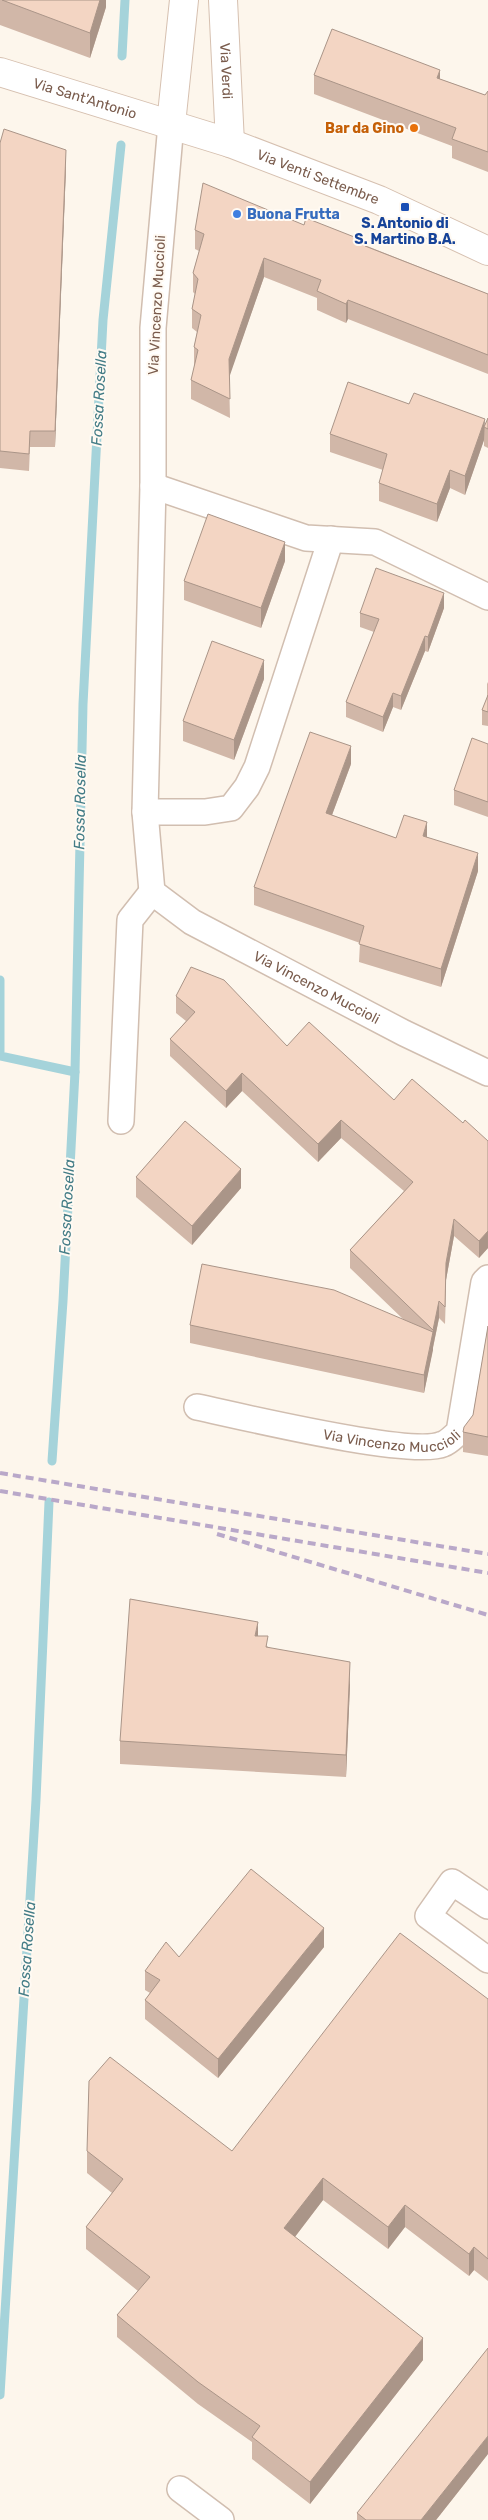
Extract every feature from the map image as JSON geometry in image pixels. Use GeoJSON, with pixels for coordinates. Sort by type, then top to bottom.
{"type":"FeatureCollection","features":[{"type":"Feature","properties":{"kind":"main road"},"geometry":{"type":"LineString","coordinates":[[171,124],[184,0]]}},
{"type":"Feature","properties":{"kind":"main road","name":"Via Verdi"},"geometry":{"type":"LineString","coordinates":[[223,0],[230,143]]}},
{"type":"Feature","properties":{"kind":"main road","name":"Via Sant'Antonio"},"geometry":{"type":"LineString","coordinates":[[0,72],[171,124]]}},
{"type":"Feature","properties":{"kind":"main road","name":"Via Venti Settembre"},"geometry":{"type":"LineString","coordinates":[[171,124],[230,143],[379,200],[488,251]]}},
{"type":"Feature","properties":{"kind":"street","name":"Via Vincenzo Muccioli"},"geometry":{"type":"LineString","coordinates":[[171,124],[153,328],[153,486],[145,812],[152,892],[192,922],[404,1033],[488,1072]]}},
{"type":"Feature","properties":{"kind":"street"},"geometry":{"type":"LineString","coordinates":[[153,486],[306,538],[375,542],[488,597]]}},
{"type":"Feature","properties":{"kind":"street"},"geometry":{"type":"LineString","coordinates":[[145,812],[205,812],[231,808],[247,787],[257,767],[331,539]]}},
{"type":"Feature","properties":{"kind":"street"},"geometry":{"type":"LineString","coordinates":[[121,1122],[130,920],[152,892]]}},
{"type":"Feature","properties":{"kind":"street","name":"Via Vincenzo Muccioli"},"geometry":{"type":"LineString","coordinates":[[197,1407],[389,1445],[425,1447],[443,1444],[459,1432],[484,1282],[488,1278]]}},
{"type":"Feature","properties":{"kind":"street"},"geometry":{"type":"LineString","coordinates":[[488,1906],[452,1882],[428,1916],[488,1960]]}},
{"type":"Feature","properties":{"kind":"street"},"geometry":{"type":"LineString","coordinates":[[180,2489],[221,2520]]}},
{"type":"Feature","properties":{"kind":"building"},"geometry":{"type":"Polygon","coordinates":[[[2,0],[100,0],[90,33],[2,0]]]}},
{"type":"Feature","properties":{"kind":"building"},"geometry":{"type":"Polygon","coordinates":[[[332,29],[440,70],[437,78],[485,95],[488,91],[488,152],[452,139],[456,128],[314,75],[332,29]]]}},
{"type":"Feature","properties":{"kind":"building"},"geometry":{"type":"Polygon","coordinates":[[[4,129],[66,150],[55,431],[30,431],[29,454],[0,451],[0,143],[4,129]]]}},
{"type":"Feature","properties":{"kind":"building"},"geometry":{"type":"Polygon","coordinates":[[[203,183],[304,225],[306,218],[367,242],[365,246],[488,294],[488,355],[348,300],[346,304],[317,291],[321,280],[264,258],[229,359],[230,399],[191,380],[198,350],[194,347],[201,315],[192,309],[198,279],[193,273],[204,234],[195,230],[203,183]]]}},
{"type":"Feature","properties":{"kind":"building"},"geometry":{"type":"Polygon","coordinates":[[[348,382],[409,404],[414,393],[485,419],[465,476],[450,470],[437,504],[379,483],[387,454],[330,434],[348,382]]]}},
{"type":"Feature","properties":{"kind":"building"},"geometry":{"type":"Polygon","coordinates":[[[488,418],[488,429],[484,427],[488,418]]]}},
{"type":"Feature","properties":{"kind":"building"},"geometry":{"type":"Polygon","coordinates":[[[208,514],[285,542],[261,608],[184,581],[208,514]]]}},
{"type":"Feature","properties":{"kind":"building"},"geometry":{"type":"Polygon","coordinates":[[[376,568],[444,593],[428,637],[425,636],[401,696],[393,693],[383,717],[346,702],[379,619],[360,613],[376,568]]]}},
{"type":"Feature","properties":{"kind":"building"},"geometry":{"type":"Polygon","coordinates":[[[212,641],[264,660],[234,740],[183,721],[212,641]]]}},
{"type":"Feature","properties":{"kind":"building"},"geometry":{"type":"Polygon","coordinates":[[[488,695],[488,712],[482,710],[488,695]]]}},
{"type":"Feature","properties":{"kind":"building"},"geometry":{"type":"Polygon","coordinates":[[[310,732],[351,746],[326,813],[396,838],[404,815],[427,822],[423,836],[478,853],[441,969],[359,944],[364,926],[254,887],[310,732]]]}},
{"type":"Feature","properties":{"kind":"building"},"geometry":{"type":"Polygon","coordinates":[[[472,738],[488,744],[488,802],[454,790],[472,738]]]}},
{"type":"Feature","properties":{"kind":"building"},"geometry":{"type":"Polygon","coordinates":[[[191,967],[224,980],[287,1046],[309,1022],[394,1100],[412,1079],[463,1123],[465,1120],[488,1141],[488,1231],[479,1241],[454,1219],[446,1263],[445,1307],[439,1301],[433,1330],[350,1250],[413,1182],[341,1120],[318,1144],[242,1073],[226,1091],[170,1039],[195,1012],[176,996],[191,967]]]}},
{"type":"Feature","properties":{"kind":"building"},"geometry":{"type":"Polygon","coordinates":[[[185,1121],[241,1169],[192,1226],[136,1177],[185,1121]]]}},
{"type":"Feature","properties":{"kind":"building"},"geometry":{"type":"Polygon","coordinates":[[[202,1264],[334,1290],[433,1332],[424,1375],[190,1325],[202,1264]]]}},
{"type":"Feature","properties":{"kind":"building"},"geometry":{"type":"Polygon","coordinates":[[[488,1326],[488,1437],[463,1432],[464,1427],[473,1415],[488,1326]]]}},
{"type":"Feature","properties":{"kind":"building"},"geometry":{"type":"Polygon","coordinates":[[[130,1599],[258,1622],[255,1636],[268,1636],[266,1647],[350,1662],[346,1755],[120,1741],[130,1599]]]}},
{"type":"Feature","properties":{"kind":"building"},"geometry":{"type":"Polygon","coordinates":[[[251,1869],[324,1928],[218,2059],[145,2000],[160,1980],[145,1971],[166,1942],[179,1957],[251,1869]]]}},
{"type":"Feature","properties":{"kind":"building"},"geometry":{"type":"Polygon","coordinates":[[[400,1933],[488,1999],[488,2259],[474,2247],[469,2254],[405,2205],[388,2227],[323,2178],[284,2228],[423,2338],[310,2482],[252,2437],[260,2426],[198,2382],[117,2315],[150,2277],[86,2227],[123,2179],[87,2151],[89,2081],[110,2057],[232,2151],[400,1933]]]}},
{"type":"Feature","properties":{"kind":"building"},"geometry":{"type":"Polygon","coordinates":[[[488,2348],[488,2436],[421,2520],[366,2520],[357,2513],[488,2348]]]}},
{"type":"Feature","properties":{"kind":"waterway","name":"Fossa Rosella"},"geometry":{"type":"LineString","coordinates":[[122,56],[125,0]]}},
{"type":"Feature","properties":{"kind":"waterway","name":"Fossa Rosella"},"geometry":{"type":"LineString","coordinates":[[52,1461],[63,1301],[75,1072],[83,704],[103,320],[121,145]]}},
{"type":"Feature","properties":{"kind":"waterway"},"geometry":{"type":"LineString","coordinates":[[0,980],[0,1056],[75,1072]]}},
{"type":"Feature","properties":{"kind":"waterway","name":"Fossa Rosella"},"geometry":{"type":"LineString","coordinates":[[0,2395],[36,1800],[49,1502]]}},
{"type":"Feature","properties":{"kind":"railway"},"geometry":{"type":"LineString","coordinates":[[0,1473],[488,1554]]}},
{"type":"Feature","properties":{"kind":"railway"},"geometry":{"type":"LineString","coordinates":[[0,1491],[488,1573]]}},
{"type":"Feature","properties":{"kind":"railway"},"geometry":{"type":"LineString","coordinates":[[217,1534],[488,1615]]}},
{"type":"Feature","properties":{"kind":"place","name":"Bar da Gino"},"geometry":{"type":"Point","coordinates":[414,128]}},
{"type":"Feature","properties":{"kind":"place","name":"S. Antonio di S. Martino B.A."},"geometry":{"type":"Point","coordinates":[405,207]}},
{"type":"Feature","properties":{"kind":"place","name":"Buona Frutta"},"geometry":{"type":"Point","coordinates":[237,214]}}]}
